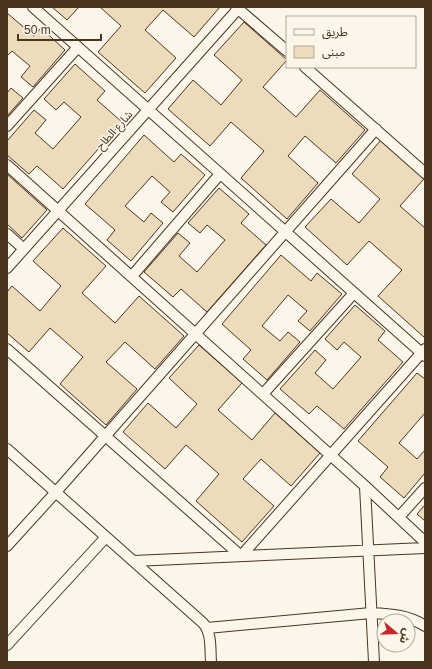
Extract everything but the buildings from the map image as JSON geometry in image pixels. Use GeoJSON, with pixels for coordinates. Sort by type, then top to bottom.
{"type":"FeatureCollection","features":[{"type":"Feature","properties":{"kind":"street"},"geometry":{"type":"LineString","coordinates":[[33,7],[354,293],[424,353],[241,556]]}},
{"type":"Feature","properties":{"kind":"street"},"geometry":{"type":"LineString","coordinates":[[237,8],[286,50]]}},
{"type":"Feature","properties":{"kind":"street","name":"شارع الطاح"},"geometry":{"type":"LineString","coordinates":[[7,268],[237,8]]}},
{"type":"Feature","properties":{"kind":"street"},"geometry":{"type":"LineString","coordinates":[[7,126],[78,47]]}},
{"type":"Feature","properties":{"kind":"street"},"geometry":{"type":"LineString","coordinates":[[306,68],[425,173]]}},
{"type":"Feature","properties":{"kind":"street"},"geometry":{"type":"LineString","coordinates":[[7,546],[106,436],[376,129]]}},
{"type":"Feature","properties":{"kind":"street"},"geometry":{"type":"LineString","coordinates":[[7,165],[331,455],[425,542]]}},
{"type":"Feature","properties":{"kind":"street"},"geometry":{"type":"LineString","coordinates":[[132,276],[220,174]]}},
{"type":"Feature","properties":{"kind":"street"},"geometry":{"type":"LineString","coordinates":[[7,234],[24,249]]}},
{"type":"Feature","properties":{"kind":"street"},"geometry":{"type":"LineString","coordinates":[[263,394],[354,293]]}},
{"type":"Feature","properties":{"kind":"street"},"geometry":{"type":"LineString","coordinates":[[7,349],[241,556]]}},
{"type":"Feature","properties":{"kind":"street"},"geometry":{"type":"LineString","coordinates":[[7,449],[134,561],[207,628],[211,662]]}},
{"type":"Feature","properties":{"kind":"street"},"geometry":{"type":"LineString","coordinates":[[365,486],[374,662]]}},
{"type":"Feature","properties":{"kind":"street"},"geometry":{"type":"LineString","coordinates":[[399,517],[425,488]]}},
{"type":"Feature","properties":{"kind":"street"},"geometry":{"type":"LineString","coordinates":[[7,646],[106,537]]}},
{"type":"Feature","properties":{"kind":"street"},"geometry":{"type":"LineString","coordinates":[[134,561],[425,548]]}},
{"type":"Feature","properties":{"kind":"street"},"geometry":{"type":"LineString","coordinates":[[207,628],[371,613],[393,614],[411,618],[425,626]]}}]}
